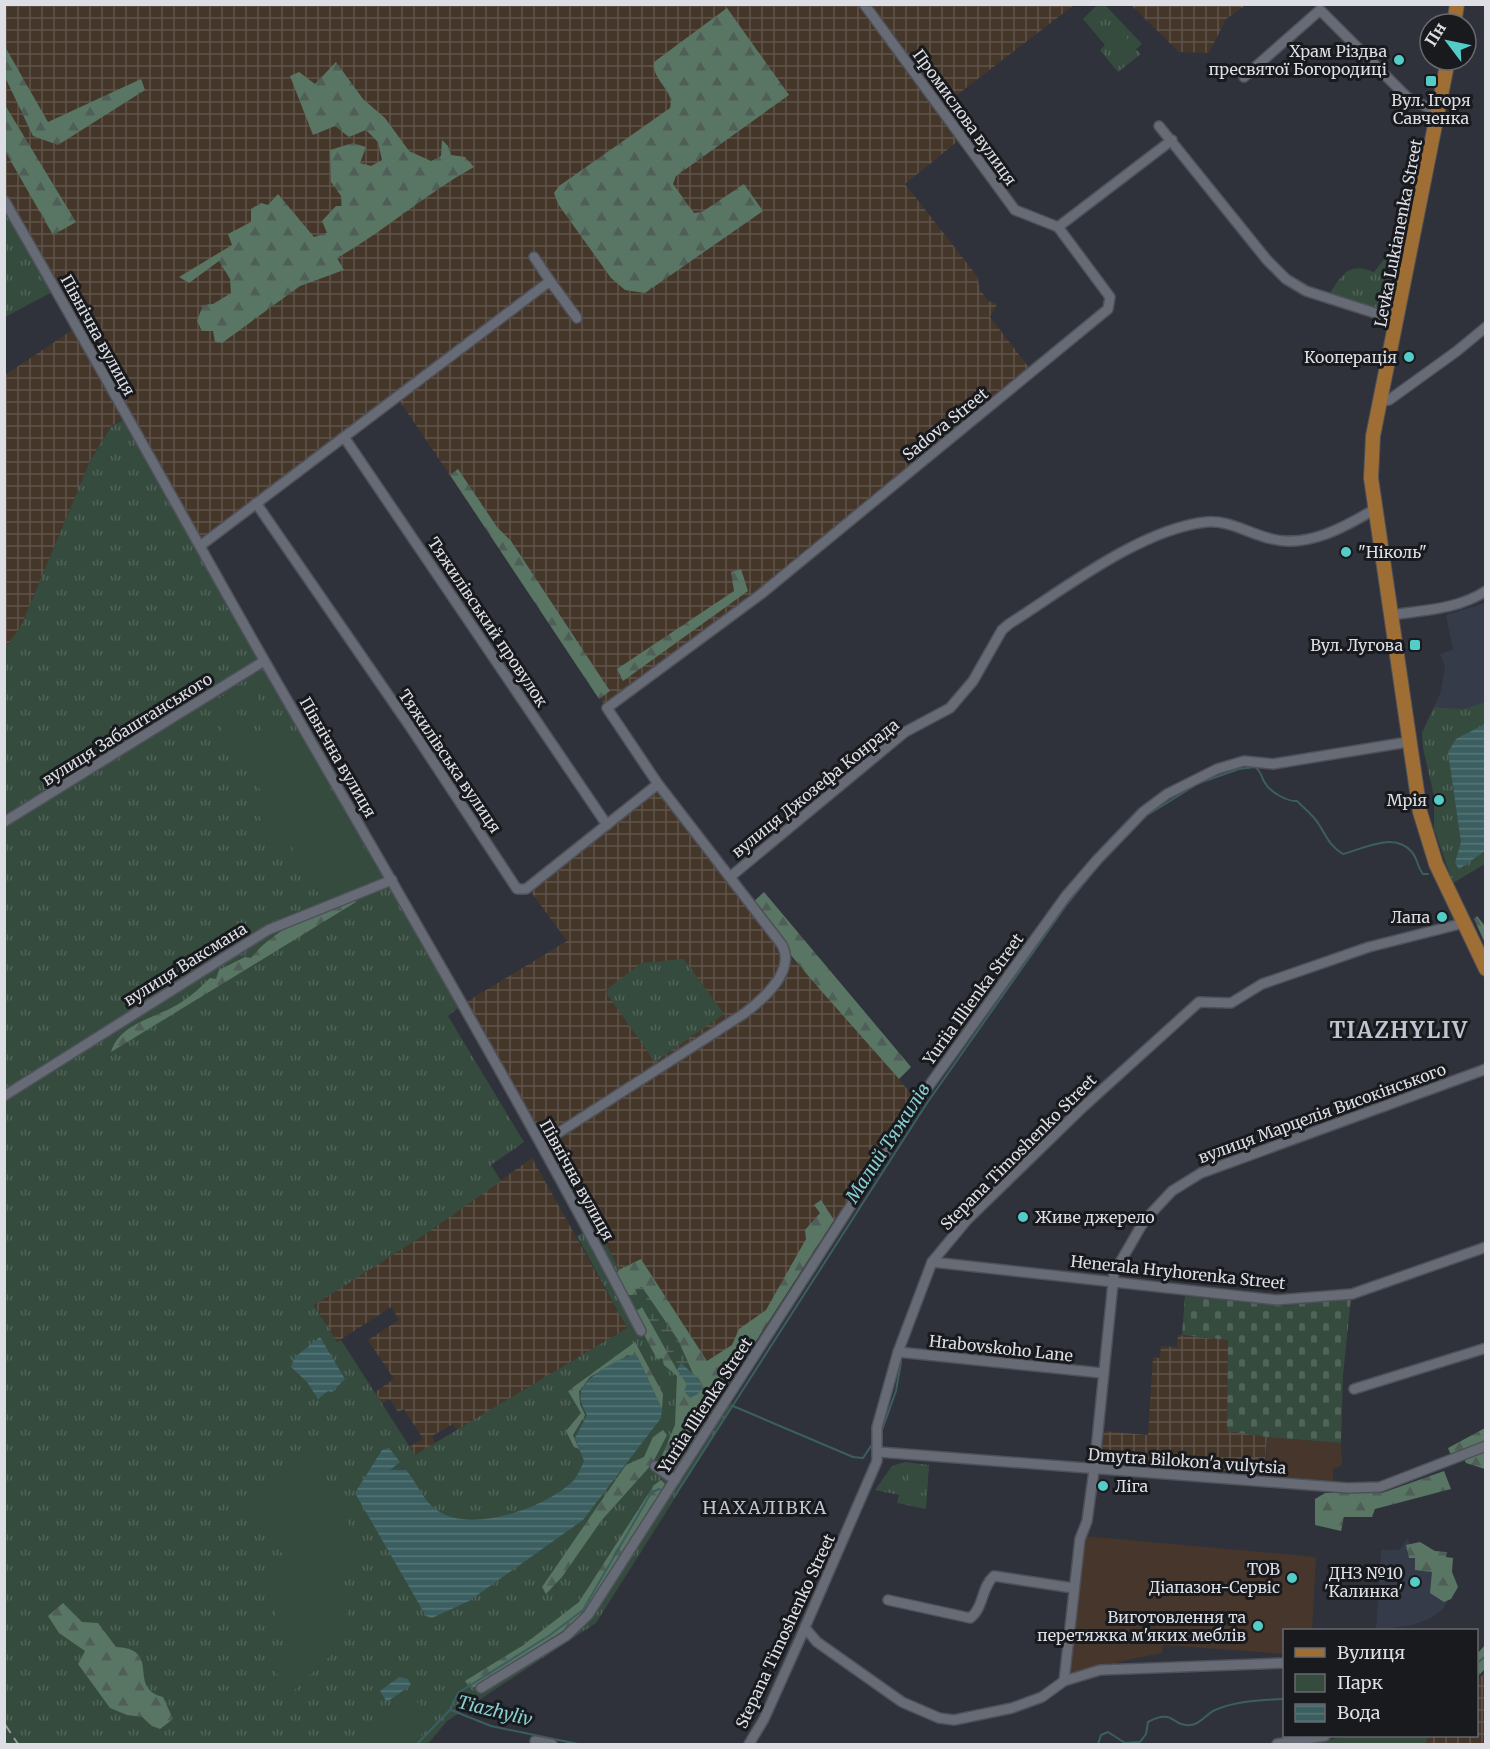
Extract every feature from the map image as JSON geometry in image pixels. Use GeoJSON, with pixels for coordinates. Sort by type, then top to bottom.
{"type":"FeatureCollection","features":[{"type":"Feature","properties":{"kind":"main road","name":"Levka Lukianenka Street"},"geometry":{"type":"LineString","coordinates":[[1446,72],[1380,402],[1371,464],[1375,509],[1408,742],[1427,840],[1485,969]]}},
{"type":"Feature","properties":{"kind":"street","name":"Промислова вулиця"},"geometry":{"type":"LineString","coordinates":[[864,4],[1015,210],[1058,227]]}},
{"type":"Feature","properties":{"kind":"street"},"geometry":{"type":"LineString","coordinates":[[1244,76],[1320,10],[1408,98],[1438,112]]}},
{"type":"Feature","properties":{"kind":"street"},"geometry":{"type":"LineString","coordinates":[[1160,126],[1267,260],[1286,279],[1306,291],[1397,320]]}},
{"type":"Feature","properties":{"kind":"street"},"geometry":{"type":"LineString","coordinates":[[1058,227],[1172,140]]}},
{"type":"Feature","properties":{"kind":"street","name":"Північна вулиця"},"geometry":{"type":"LineString","coordinates":[[4,200],[264,661],[392,880],[541,1144],[640,1331]]}},
{"type":"Feature","properties":{"kind":"street","name":"Sadova Street"},"geometry":{"type":"LineString","coordinates":[[658,784],[607,708],[761,594],[1108,309],[1110,297],[1058,227]]}},
{"type":"Feature","properties":{"kind":"street"},"geometry":{"type":"LineString","coordinates":[[534,257],[577,318]]}},
{"type":"Feature","properties":{"kind":"street"},"geometry":{"type":"LineString","coordinates":[[200,546],[550,281]]}},
{"type":"Feature","properties":{"kind":"street"},"geometry":{"type":"LineString","coordinates":[[1380,402],[1389,400],[1457,351],[1485,327]]}},
{"type":"Feature","properties":{"kind":"street","name":"Тяжилівський провулок"},"geometry":{"type":"LineString","coordinates":[[344,437],[607,825]]}},
{"type":"Feature","properties":{"kind":"street","name":"Тяжилівська вулиця"},"geometry":{"type":"LineString","coordinates":[[256,503],[411,728],[517,889],[526,889],[658,784]]}},
{"type":"Feature","properties":{"kind":"street","name":"вулиця Джозефа Конрада"},"geometry":{"type":"LineString","coordinates":[[730,877],[905,732],[950,708],[963,695],[1002,630],[1009,624],[1138,543],[1206,522],[1225,522],[1272,540],[1311,539],[1350,524],[1375,509]]}},
{"type":"Feature","properties":{"kind":"street"},"geometry":{"type":"LineString","coordinates":[[1390,615],[1444,609],[1475,598],[1485,591]]}},
{"type":"Feature","properties":{"kind":"street","name":"вулиця Забаштанського"},"geometry":{"type":"LineString","coordinates":[[4,822],[264,661]]}},
{"type":"Feature","properties":{"kind":"street","name":"Yuriia Illienka Street"},"geometry":{"type":"LineString","coordinates":[[481,1688],[566,1636],[582,1621],[607,1589],[918,1101],[1073,887],[1143,812],[1196,777],[1244,761],[1273,764],[1327,753],[1408,742]]}},
{"type":"Feature","properties":{"kind":"street"},"geometry":{"type":"LineString","coordinates":[[541,1144],[745,1013],[759,1002],[785,966],[786,953],[658,784]]}},
{"type":"Feature","properties":{"kind":"street","name":"вулиця Ваксмана"},"geometry":{"type":"LineString","coordinates":[[4,1096],[268,930],[392,880]]}},
{"type":"Feature","properties":{"kind":"street","name":"Stepana Timoshenko Street"},"geometry":{"type":"LineString","coordinates":[[749,1744],[764,1719],[805,1628],[879,1452],[878,1427],[898,1352],[932,1262],[967,1220],[1091,1100],[1199,1002],[1231,1003],[1250,990],[1273,980],[1369,947],[1464,923]]}},
{"type":"Feature","properties":{"kind":"street","name":"вулиця Марцелія Високінського"},"geometry":{"type":"LineString","coordinates":[[1064,1681],[1073,1588],[1080,1539],[1087,1521],[1094,1470],[1113,1280],[1119,1263],[1144,1221],[1172,1191],[1201,1173],[1485,1070]]}},
{"type":"Feature","properties":{"kind":"street","name":"Henerala Hryhorenka Street"},"geometry":{"type":"LineString","coordinates":[[932,1262],[1113,1280],[1277,1300],[1352,1294],[1485,1247]]}},
{"type":"Feature","properties":{"kind":"street"},"geometry":{"type":"LineString","coordinates":[[1354,1389],[1485,1348]]}},
{"type":"Feature","properties":{"kind":"street","name":"Hrabovskoho Lane"},"geometry":{"type":"LineString","coordinates":[[898,1352],[1102,1373]]}},
{"type":"Feature","properties":{"kind":"street","name":"Dmytra Bilokon'a vulytsia"},"geometry":{"type":"LineString","coordinates":[[879,1452],[1348,1488],[1380,1487],[1485,1446]]}},
{"type":"Feature","properties":{"kind":"street"},"geometry":{"type":"LineString","coordinates":[[654,1466],[675,1480]]}},
{"type":"Feature","properties":{"kind":"street"},"geometry":{"type":"LineString","coordinates":[[888,1600],[970,1618],[976,1614],[988,1581],[994,1576],[1073,1588]]}},
{"type":"Feature","properties":{"kind":"street"},"geometry":{"type":"LineString","coordinates":[[805,1628],[817,1642],[878,1687],[902,1702],[939,1718],[962,1719],[1012,1708],[1042,1697],[1064,1681],[1100,1670],[1283,1664]]}},
{"type":"Feature","properties":{"kind":"street"},"geometry":{"type":"LineString","coordinates":[[1277,1744],[1319,1737]]}},
{"type":"Feature","properties":{"kind":"street"},"geometry":{"type":"LineString","coordinates":[[535,1741],[552,1744]]}},
{"type":"Feature","properties":{"kind":"shaded area"},"geometry":{"type":"Polygon","coordinates":[[[5,5],[1074,5],[936,111],[958,141],[905,184],[977,276],[980,290],[988,301],[997,304],[990,317],[1030,369],[761,594],[607,708],[397,397],[200,546],[126,417],[110,427],[90,461],[22,624],[5,649],[5,375],[77,327],[5,200],[5,5]]]}},
{"type":"Feature","properties":{"kind":"shaded area"},"geometry":{"type":"Polygon","coordinates":[[[1131,5],[1246,5],[1226,19],[1209,53],[1179,52],[1131,5]]]}},
{"type":"Feature","properties":{"kind":"shaded area"},"geometry":{"type":"Polygon","coordinates":[[[1485,603],[1485,702],[1464,709],[1434,707],[1441,691],[1445,667],[1440,654],[1453,650],[1446,615],[1485,603]]]}},
{"type":"Feature","properties":{"kind":"shaded area"},"geometry":{"type":"Polygon","coordinates":[[[658,784],[786,953],[818,984],[914,1097],[725,1389],[641,1259],[619,1270],[596,1226],[588,1229],[463,1004],[567,941],[531,892],[651,794],[658,784]]]}},
{"type":"Feature","properties":{"kind":"shaded area"},"geometry":{"type":"Polygon","coordinates":[[[532,1158],[627,1328],[457,1430],[453,1424],[432,1436],[435,1443],[415,1455],[409,1447],[423,1439],[404,1409],[398,1412],[390,1399],[382,1404],[375,1392],[394,1379],[368,1340],[399,1320],[391,1307],[337,1342],[314,1304],[424,1235],[532,1158]]]}},
{"type":"Feature","properties":{"kind":"shaded area"},"geometry":{"type":"Polygon","coordinates":[[[1178,1335],[1228,1340],[1227,1430],[1267,1437],[1264,1474],[1105,1463],[1100,1455],[1101,1431],[1148,1435],[1153,1357],[1160,1358],[1161,1346],[1177,1347],[1178,1335]]]}},
{"type":"Feature","properties":{"kind":"shaded area"},"geometry":{"type":"Polygon","coordinates":[[[1267,1437],[1341,1443],[1342,1465],[1333,1469],[1333,1483],[1266,1478],[1267,1437]]]}},
{"type":"Feature","properties":{"kind":"shaded area"},"geometry":{"type":"Polygon","coordinates":[[[1084,1536],[1316,1557],[1312,1629],[1283,1629],[1283,1654],[1163,1645],[1162,1653],[1118,1662],[1112,1668],[1073,1674],[1070,1670],[1084,1536]]]}},
{"type":"Feature","properties":{"kind":"shaded area","name":"ДНЗ №10 'Калинка'"},"geometry":{"type":"Polygon","coordinates":[[[1408,1538],[1410,1548],[1421,1544],[1449,1597],[1443,1609],[1431,1618],[1413,1625],[1376,1629],[1381,1550],[1399,1550],[1408,1538]]]}},
{"type":"Feature","properties":{"kind":"shaded area"},"geometry":{"type":"Polygon","coordinates":[[[1485,1673],[1485,1744],[1357,1744],[1396,1737],[1478,1737],[1478,1679],[1485,1673]]]}},
{"type":"Feature","properties":{"kind":"green space"},"geometry":{"type":"Polygon","coordinates":[[[1105,5],[1142,44],[1136,49],[1141,54],[1118,72],[1100,50],[1105,45],[1083,19],[1096,6],[1105,5]]]}},
{"type":"Feature","properties":{"kind":"green space"},"geometry":{"type":"Polygon","coordinates":[[[727,8],[789,95],[676,176],[673,184],[694,213],[702,212],[744,184],[763,211],[645,293],[625,290],[611,278],[558,204],[554,193],[559,186],[670,108],[669,96],[656,74],[654,62],[727,8]]]}},
{"type":"Feature","properties":{"kind":"green space"},"geometry":{"type":"Polygon","coordinates":[[[1118,28],[1130,42],[1122,49],[1110,35],[1118,28]]]}},
{"type":"Feature","properties":{"kind":"green space"},"geometry":{"type":"Polygon","coordinates":[[[4,45],[48,122],[141,79],[145,90],[58,145],[33,136],[5,77],[4,45]]]}},
{"type":"Feature","properties":{"kind":"green space"},"geometry":{"type":"Polygon","coordinates":[[[336,62],[363,99],[385,118],[409,151],[431,161],[441,156],[442,140],[448,146],[451,155],[465,157],[474,167],[337,258],[344,270],[300,286],[222,343],[215,342],[213,331],[202,331],[197,321],[203,305],[213,304],[231,293],[230,279],[219,261],[189,283],[179,277],[232,245],[228,234],[251,222],[251,209],[261,203],[268,205],[278,194],[314,237],[327,233],[322,221],[336,206],[342,206],[341,196],[331,182],[330,150],[353,143],[366,147],[360,163],[371,166],[382,160],[378,142],[366,130],[349,137],[335,126],[313,135],[290,76],[299,72],[315,84],[336,62]]]}},
{"type":"Feature","properties":{"kind":"green space"},"geometry":{"type":"Polygon","coordinates":[[[5,105],[76,222],[53,235],[5,151],[5,105]]]}},
{"type":"Feature","properties":{"kind":"green space"},"geometry":{"type":"Polygon","coordinates":[[[4,200],[56,290],[5,317],[4,317],[4,200]]]}},
{"type":"Feature","properties":{"kind":"green space"},"geometry":{"type":"Polygon","coordinates":[[[1396,244],[1401,245],[1387,315],[1328,296],[1346,272],[1358,268],[1374,272],[1396,244]]]}},
{"type":"Feature","properties":{"kind":"green space"},"geometry":{"type":"Polygon","coordinates":[[[127,417],[463,1004],[448,1016],[524,1142],[491,1165],[501,1181],[424,1235],[314,1305],[337,1342],[341,1340],[415,1455],[627,1328],[577,1236],[596,1225],[619,1269],[641,1259],[733,1406],[596,1623],[447,1721],[428,1744],[5,1744],[5,649],[22,624],[90,461],[110,428],[127,417]]]}},
{"type":"Feature","properties":{"kind":"green space"},"geometry":{"type":"Polygon","coordinates":[[[458,469],[497,527],[511,541],[610,691],[599,699],[450,475],[458,469]]]}},
{"type":"Feature","properties":{"kind":"green space"},"geometry":{"type":"Polygon","coordinates":[[[741,569],[748,591],[623,681],[617,669],[734,591],[731,572],[741,569]]]}},
{"type":"Feature","properties":{"kind":"green space"},"geometry":{"type":"Polygon","coordinates":[[[228,693],[251,741],[265,734],[244,702],[256,695],[275,728],[281,724],[292,742],[300,738],[382,879],[323,900],[290,845],[279,850],[275,843],[263,846],[254,831],[265,824],[252,806],[265,797],[207,706],[228,693]]]}},
{"type":"Feature","properties":{"kind":"green space"},"geometry":{"type":"Polygon","coordinates":[[[1485,702],[1485,864],[1453,883],[1434,829],[1434,796],[1423,748],[1422,733],[1434,707],[1464,709],[1485,702]]]}},
{"type":"Feature","properties":{"kind":"green space"},"geometry":{"type":"Polygon","coordinates":[[[764,892],[911,1067],[899,1079],[804,971],[751,904],[764,892]]]}},
{"type":"Feature","properties":{"kind":"green space"},"geometry":{"type":"Polygon","coordinates":[[[354,897],[356,902],[111,1052],[115,1043],[128,1029],[183,1001],[210,978],[216,979],[219,970],[245,957],[251,958],[272,938],[298,921],[354,897]]]}},
{"type":"Feature","properties":{"kind":"green space"},"geometry":{"type":"Polygon","coordinates":[[[1477,916],[1485,926],[1485,943],[1474,919],[1477,916]]]}},
{"type":"Feature","properties":{"kind":"green space"},"geometry":{"type":"Polygon","coordinates":[[[684,959],[724,1014],[655,1062],[605,991],[641,963],[684,959]]]}},
{"type":"Feature","properties":{"kind":"green space"},"geometry":{"type":"Polygon","coordinates":[[[821,1200],[834,1220],[725,1389],[715,1399],[717,1408],[676,1471],[669,1472],[658,1465],[675,1425],[677,1376],[664,1365],[662,1358],[657,1359],[633,1314],[642,1307],[687,1384],[700,1380],[693,1374],[678,1340],[636,1289],[637,1295],[627,1295],[615,1275],[619,1270],[641,1259],[707,1361],[732,1345],[739,1329],[766,1310],[806,1239],[805,1230],[820,1213],[814,1205],[821,1200]]]}},
{"type":"Feature","properties":{"kind":"green space"},"geometry":{"type":"Polygon","coordinates":[[[642,1287],[678,1340],[693,1374],[681,1364],[677,1370],[642,1307],[635,1289],[642,1287]]]}},
{"type":"Feature","properties":{"kind":"green space"},"geometry":{"type":"Polygon","coordinates":[[[1185,1296],[1283,1306],[1351,1298],[1343,1375],[1341,1443],[1227,1431],[1228,1340],[1182,1335],[1185,1296]]]}},
{"type":"Feature","properties":{"kind":"green space"},"geometry":{"type":"Polygon","coordinates":[[[635,1342],[663,1394],[662,1409],[638,1358],[628,1355],[590,1377],[579,1391],[580,1404],[585,1415],[573,1435],[579,1449],[574,1447],[566,1431],[581,1413],[568,1391],[635,1342]]]}},
{"type":"Feature","properties":{"kind":"green space"},"geometry":{"type":"Polygon","coordinates":[[[1485,1428],[1485,1469],[1466,1463],[1460,1451],[1451,1455],[1448,1448],[1485,1428]]]}},
{"type":"Feature","properties":{"kind":"green space"},"geometry":{"type":"Polygon","coordinates":[[[663,1430],[667,1435],[652,1464],[601,1521],[562,1577],[546,1594],[542,1587],[626,1465],[644,1457],[653,1437],[663,1430]]]}},
{"type":"Feature","properties":{"kind":"green space"},"geometry":{"type":"Polygon","coordinates":[[[316,1456],[363,1557],[337,1575],[350,1606],[333,1653],[290,1694],[270,1663],[290,1646],[263,1583],[283,1568],[283,1554],[250,1506],[316,1456]]]}},
{"type":"Feature","properties":{"kind":"green space"},"geometry":{"type":"Polygon","coordinates":[[[905,1462],[929,1465],[926,1509],[897,1503],[899,1495],[875,1490],[892,1466],[905,1462]]]}},
{"type":"Feature","properties":{"kind":"green space"},"geometry":{"type":"Polygon","coordinates":[[[909,1469],[926,1470],[925,1493],[908,1492],[909,1469]]]}},
{"type":"Feature","properties":{"kind":"green space"},"geometry":{"type":"Polygon","coordinates":[[[1444,1471],[1451,1489],[1375,1509],[1372,1517],[1344,1517],[1341,1531],[1315,1525],[1315,1499],[1325,1493],[1382,1493],[1444,1471]]]}},
{"type":"Feature","properties":{"kind":"green space"},"geometry":{"type":"Polygon","coordinates":[[[661,1480],[665,1484],[588,1609],[569,1627],[471,1689],[465,1681],[522,1646],[579,1602],[654,1485],[661,1480]]]}},
{"type":"Feature","properties":{"kind":"green space"},"geometry":{"type":"Polygon","coordinates":[[[1420,1542],[1435,1551],[1447,1552],[1446,1557],[1453,1558],[1452,1572],[1458,1587],[1451,1599],[1444,1602],[1430,1593],[1432,1572],[1415,1570],[1415,1558],[1409,1558],[1406,1545],[1420,1542]]]}},
{"type":"Feature","properties":{"kind":"green space"},"geometry":{"type":"Polygon","coordinates":[[[63,1603],[82,1622],[98,1623],[116,1647],[130,1649],[138,1654],[142,1661],[147,1686],[152,1692],[163,1697],[173,1719],[160,1729],[152,1726],[142,1717],[127,1715],[110,1708],[78,1664],[85,1651],[59,1633],[48,1616],[63,1603]]]}},
{"type":"Feature","properties":{"kind":"green space"},"geometry":{"type":"Polygon","coordinates":[[[1485,1645],[1485,1669],[1478,1676],[1478,1653],[1485,1645]]]}},
{"type":"Feature","properties":{"kind":"green space"},"geometry":{"type":"Polygon","coordinates":[[[416,1701],[435,1720],[412,1744],[355,1744],[416,1701]]]}},
{"type":"Feature","properties":{"kind":"green space"},"geometry":{"type":"Polygon","coordinates":[[[1345,1737],[1428,1737],[1425,1744],[1299,1744],[1345,1737]]]}},
{"type":"Feature","properties":{"kind":"water"},"geometry":{"type":"Polygon","coordinates":[[[1485,724],[1485,851],[1459,869],[1455,863],[1461,842],[1448,752],[1456,739],[1485,724]]]}},
{"type":"Feature","properties":{"kind":"water"},"geometry":{"type":"Polygon","coordinates":[[[320,1337],[345,1379],[332,1392],[328,1391],[318,1399],[307,1382],[291,1367],[294,1358],[320,1337]]]}},
{"type":"Feature","properties":{"kind":"water"},"geometry":{"type":"Polygon","coordinates":[[[634,1355],[638,1358],[662,1409],[661,1418],[583,1520],[469,1601],[432,1618],[426,1616],[355,1493],[382,1450],[389,1448],[400,1462],[390,1470],[406,1470],[429,1503],[447,1516],[484,1519],[525,1509],[561,1491],[575,1479],[584,1461],[575,1438],[587,1415],[582,1404],[581,1392],[588,1381],[603,1369],[634,1355]]]}},
{"type":"Feature","properties":{"kind":"water"},"geometry":{"type":"Polygon","coordinates":[[[681,1363],[700,1380],[701,1389],[698,1394],[690,1398],[684,1391],[687,1384],[677,1370],[681,1363]]]}},
{"type":"Feature","properties":{"kind":"water"},"geometry":{"type":"Polygon","coordinates":[[[399,1677],[408,1679],[411,1685],[387,1702],[380,1691],[399,1677]]]}},
{"type":"Feature","properties":{"kind":"waterway","name":"Малий Тяжилів"},"geometry":{"type":"LineString","coordinates":[[1199,783],[1239,769],[1255,767],[1271,790],[1284,798],[1297,801],[1316,820],[1338,851],[1343,854],[1378,843],[1396,843],[1412,852],[1423,874],[1428,874]]}},
{"type":"Feature","properties":{"kind":"waterway","name":"Малий Тяжилів"},"geometry":{"type":"LineString","coordinates":[[1149,814],[1194,786]]}},
{"type":"Feature","properties":{"kind":"waterway","name":"Малий Тяжилів"},"geometry":{"type":"LineString","coordinates":[[1108,855],[1143,819]]}},
{"type":"Feature","properties":{"kind":"waterway","name":"Малий Тяжилів"},"geometry":{"type":"LineString","coordinates":[[674,1497],[927,1103],[1067,904],[1102,861]]}},
{"type":"Feature","properties":{"kind":"waterway"},"geometry":{"type":"LineString","coordinates":[[882,1430],[896,1391],[901,1362]]}},
{"type":"Feature","properties":{"kind":"waterway"},"geometry":{"type":"LineString","coordinates":[[733,1406],[853,1457],[863,1458],[873,1443]]}},
{"type":"Feature","properties":{"kind":"waterway","name":"Малий Тяжилів"},"geometry":{"type":"LineString","coordinates":[[417,1744],[450,1710],[458,1693],[550,1635],[583,1610],[651,1493],[659,1489],[665,1491]]}},
{"type":"Feature","properties":{"kind":"waterway","name":"Tiazhyliv"},"geometry":{"type":"LineString","coordinates":[[1478,1662],[1486,1656]]}},
{"type":"Feature","properties":{"kind":"waterway","name":"Tiazhyliv"},"geometry":{"type":"LineString","coordinates":[[1098,1744],[1101,1735],[1108,1732],[1125,1743],[1140,1742],[1146,1734],[1148,1722],[1157,1718],[1168,1717],[1185,1725],[1191,1725],[1198,1723],[1215,1710],[1231,1705],[1283,1699]]}},
{"type":"Feature","properties":{"kind":"waterway","name":"Tiazhyliv"},"geometry":{"type":"LineString","coordinates":[[451,1710],[491,1726],[578,1744]]}},
{"type":"Feature","properties":{"kind":"railway"},"geometry":{"type":"LineString","coordinates":[[4,1723],[18,1744]]}},
{"type":"Feature","properties":{"kind":"place","name":"Храм Різдва пресвятої Богородиці"},"geometry":{"type":"Point","coordinates":[1399,60]}},
{"type":"Feature","properties":{"kind":"place","name":"Вул. Ігоря Савченка"},"geometry":{"type":"Point","coordinates":[1431,81]}},
{"type":"Feature","properties":{"kind":"place","name":"Кооперація"},"geometry":{"type":"Point","coordinates":[1409,357]}},
{"type":"Feature","properties":{"kind":"place","name":"\"Ніколь\""},"geometry":{"type":"Point","coordinates":[1346,552]}},
{"type":"Feature","properties":{"kind":"place","name":"Вул. Лугова"},"geometry":{"type":"Point","coordinates":[1415,645]}},
{"type":"Feature","properties":{"kind":"place","name":"Мрія"},"geometry":{"type":"Point","coordinates":[1439,800]}},
{"type":"Feature","properties":{"kind":"place","name":"Лапа"},"geometry":{"type":"Point","coordinates":[1442,917]}},
{"type":"Feature","properties":{"kind":"place","name":"Живе джерело"},"geometry":{"type":"Point","coordinates":[1023,1217]}},
{"type":"Feature","properties":{"kind":"place","name":"Ліга"},"geometry":{"type":"Point","coordinates":[1103,1486]}},
{"type":"Feature","properties":{"kind":"place","name":"ТОВ Діапазон-Сервіс"},"geometry":{"type":"Point","coordinates":[1292,1578]}},
{"type":"Feature","properties":{"kind":"place","name":"ДНЗ №10 'Калинка'"},"geometry":{"type":"Point","coordinates":[1415,1582]}},
{"type":"Feature","properties":{"kind":"place","name":"Виготовлення та перетяжка м'яких меблів"},"geometry":{"type":"Point","coordinates":[1258,1626]}},
{"type":"Feature","properties":{"kind":"district","name":"TIAZHYLIV"},"geometry":{"type":"Point","coordinates":[1399,1030]}},
{"type":"Feature","properties":{"kind":"district","name":"НАХАЛІВКА"},"geometry":{"type":"Point","coordinates":[765,1508]}}]}
